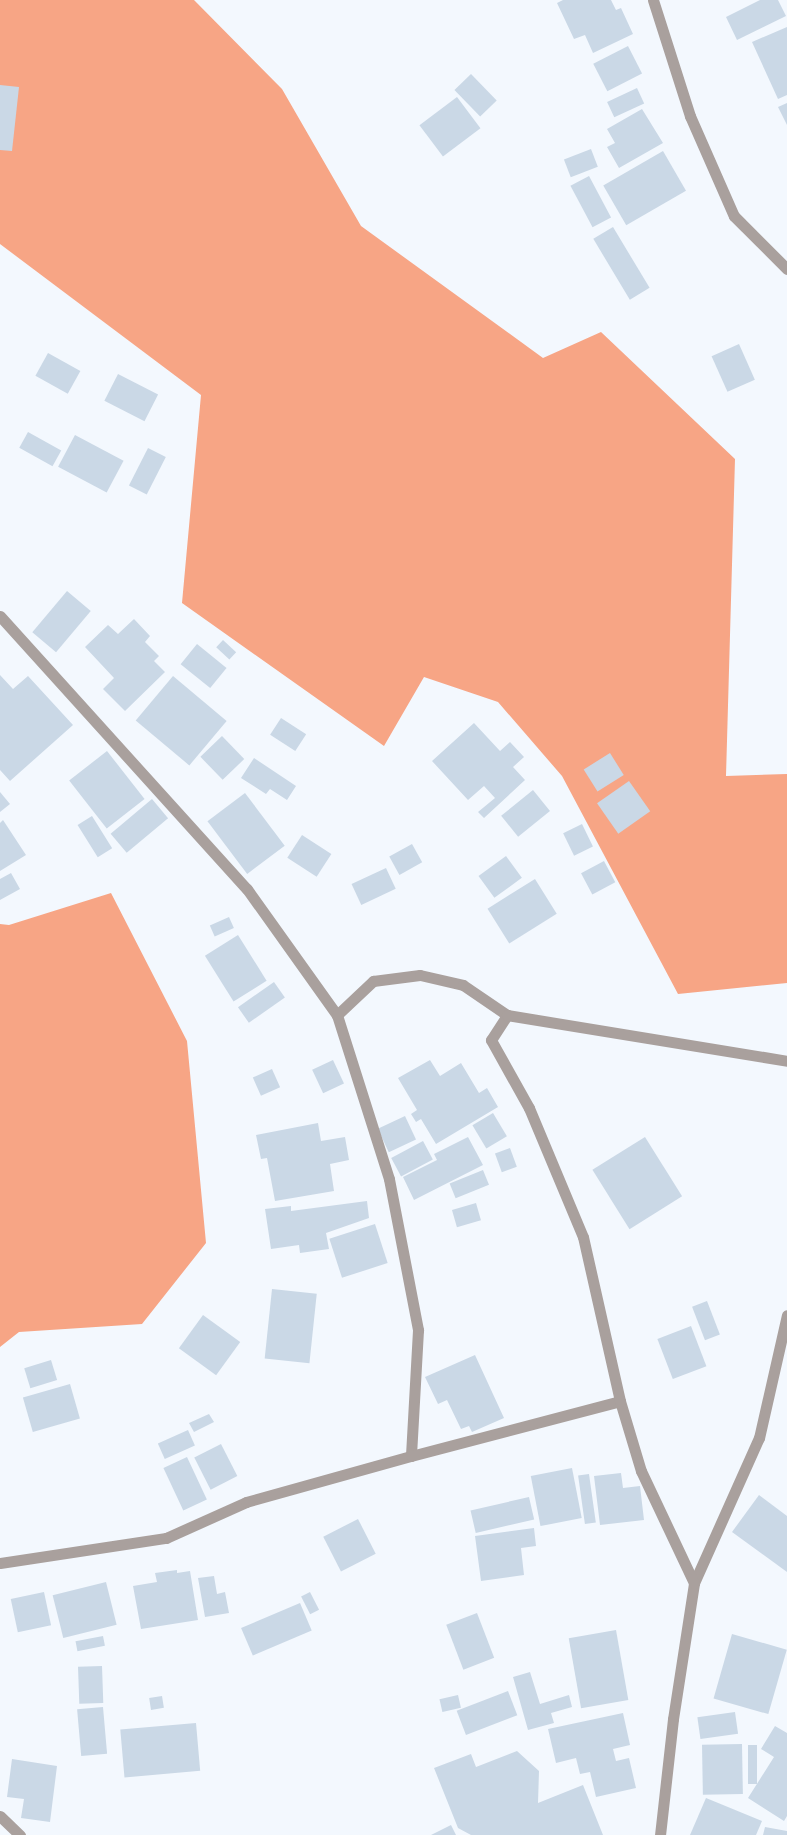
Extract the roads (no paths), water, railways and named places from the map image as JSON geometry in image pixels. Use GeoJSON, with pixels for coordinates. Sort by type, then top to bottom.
{"type":"FeatureCollection","features":[{"type":"Feature","properties":{"kind":"street"},"geometry":{"type":"LineString","coordinates":[[653,0],[690,116],[734,216],[787,269]]}},
{"type":"Feature","properties":{"kind":"street"},"geometry":{"type":"LineString","coordinates":[[0,616],[247,889],[337,1015],[389,1179],[418,1330],[410,1456]]}},
{"type":"Feature","properties":{"kind":"street"},"geometry":{"type":"LineString","coordinates":[[337,1015],[373,981],[420,975],[463,986],[507,1015],[787,1061]]}},
{"type":"Feature","properties":{"kind":"street"},"geometry":{"type":"LineString","coordinates":[[507,1015],[491,1040],[529,1108],[583,1237],[620,1401],[641,1471],[694,1583]]}},
{"type":"Feature","properties":{"kind":"street"},"geometry":{"type":"LineString","coordinates":[[660,1835],[673,1719],[694,1583],[759,1438],[787,1315]]}},
{"type":"Feature","properties":{"kind":"street"},"geometry":{"type":"LineString","coordinates":[[0,1563],[166,1538],[246,1502],[410,1456],[620,1401]]}},
{"type":"Feature","properties":{"kind":"street"},"geometry":{"type":"LineString","coordinates":[[0,1816],[20,1835]]}}]}
